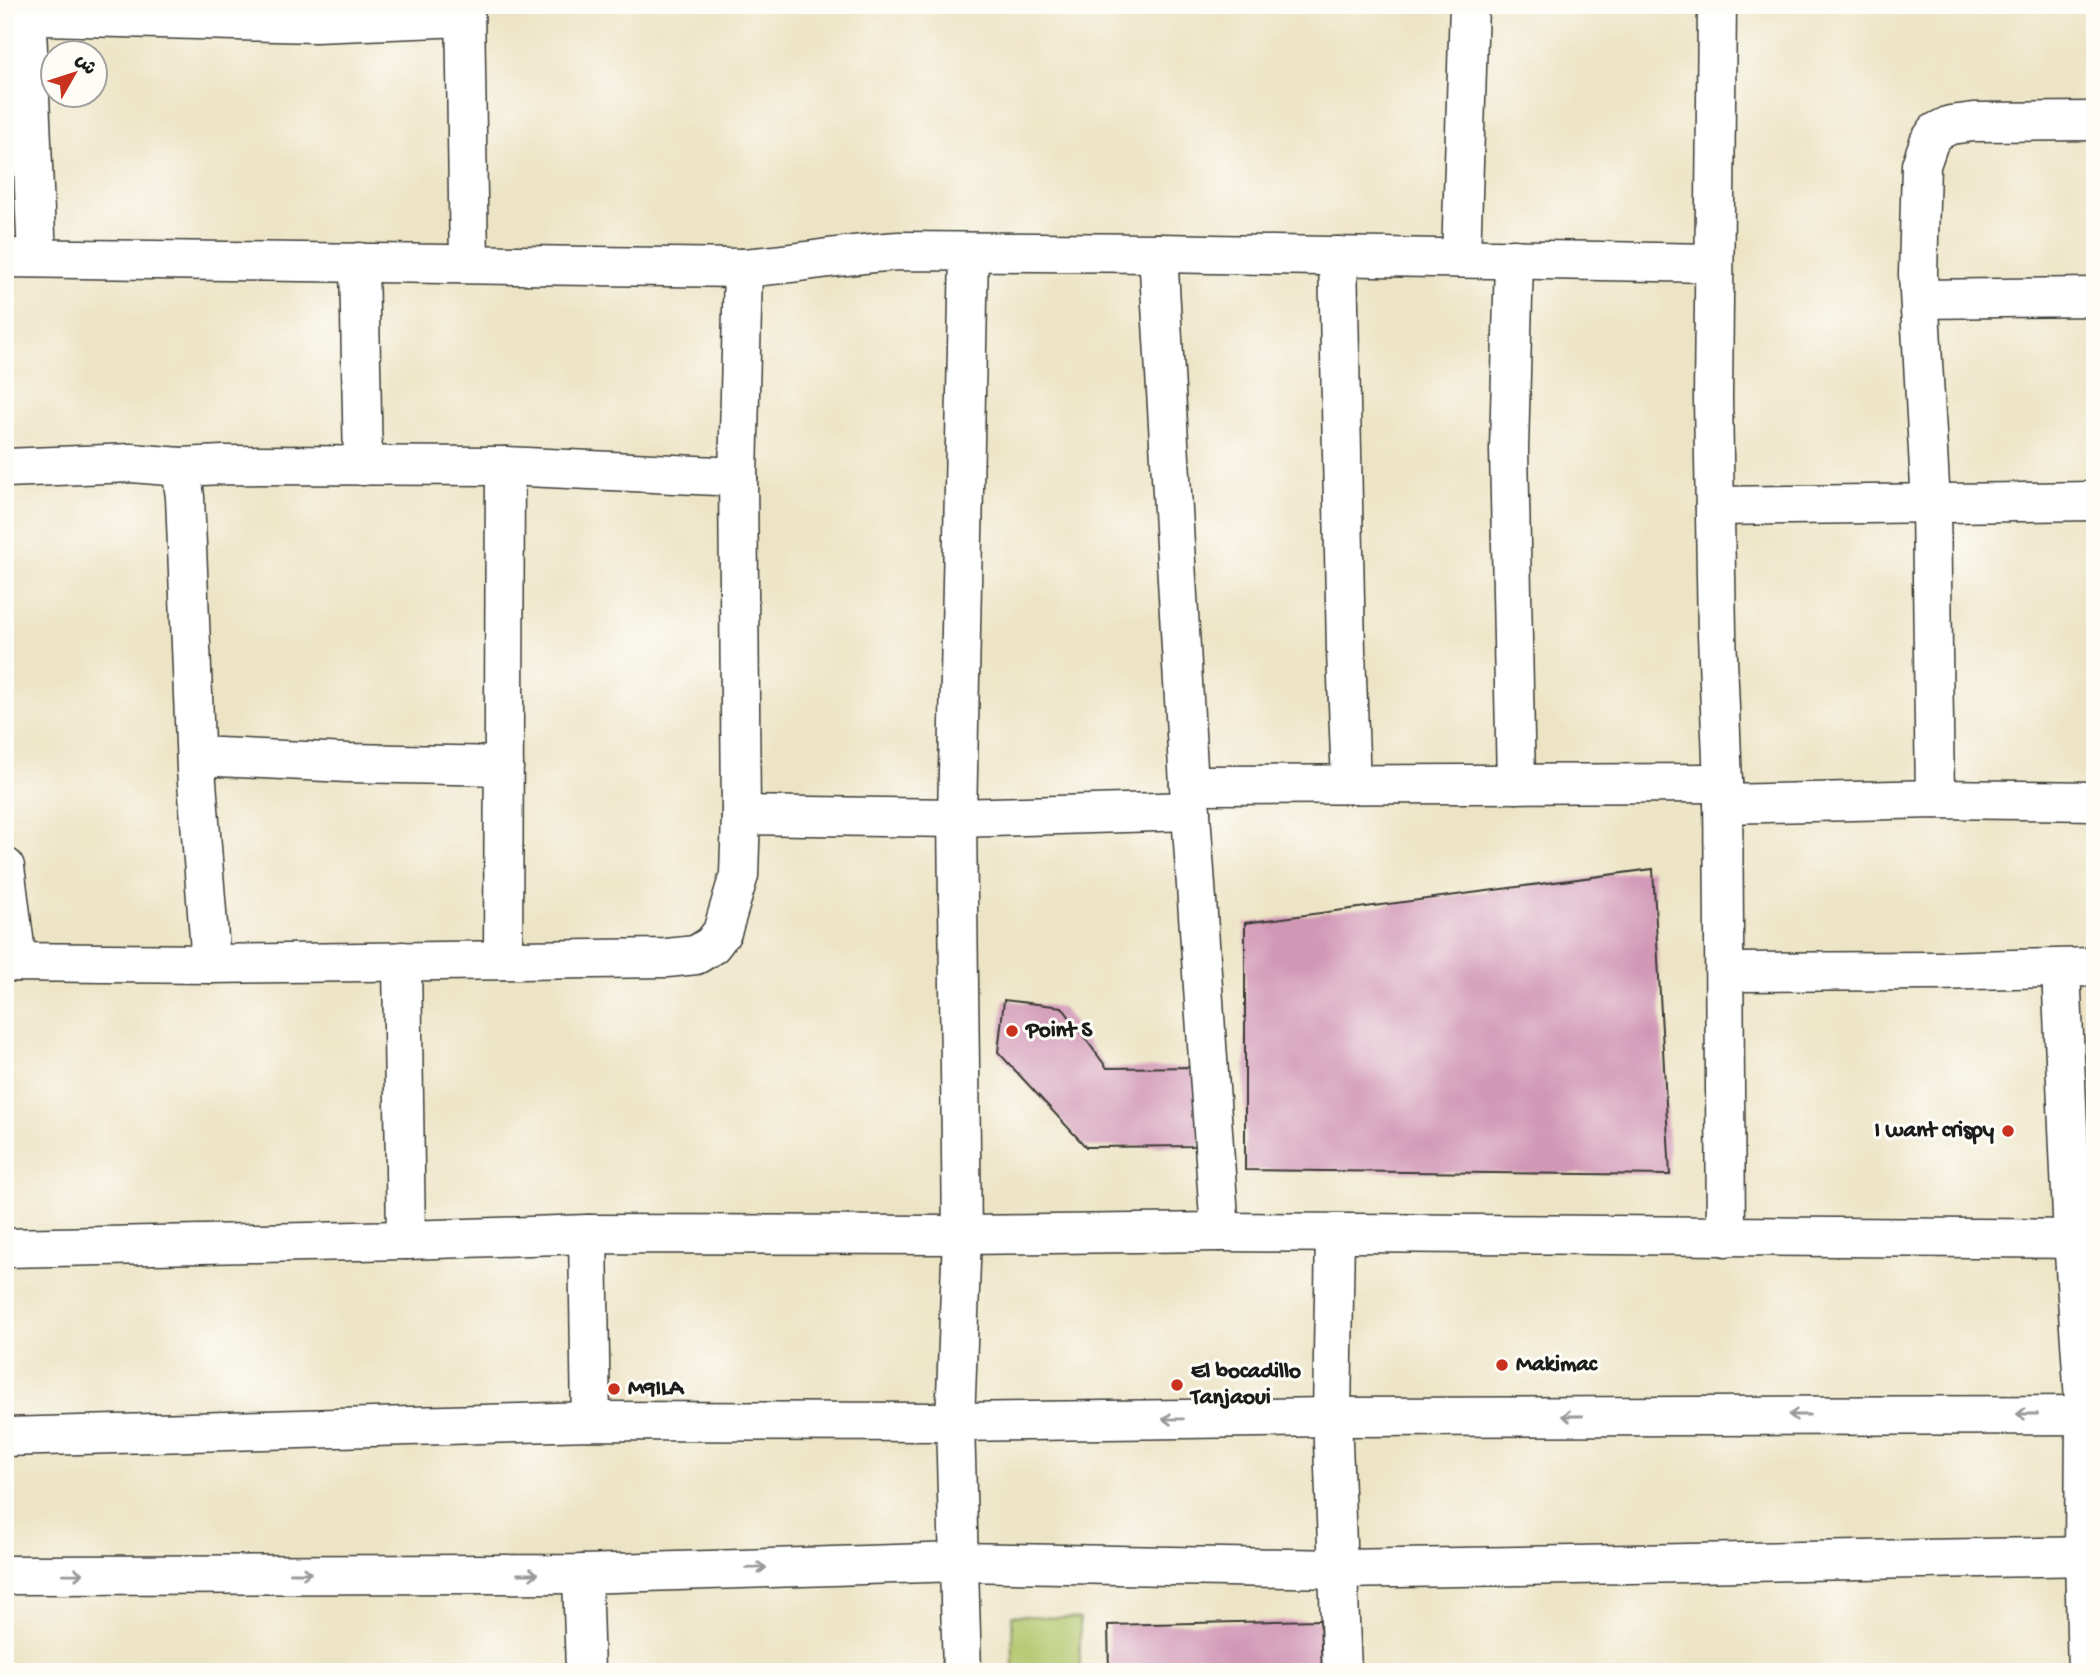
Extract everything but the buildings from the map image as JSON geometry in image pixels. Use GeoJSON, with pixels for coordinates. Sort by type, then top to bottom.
{"type":"FeatureCollection","features":[{"type":"Feature","properties":{"kind":"street"},"geometry":{"type":"LineString","coordinates":[[1461,258],[1469,5]]}},
{"type":"Feature","properties":{"kind":"street"},"geometry":{"type":"LineString","coordinates":[[1717,5],[1713,264],[1715,506],[1723,793],[1726,1237]]}},
{"type":"Feature","properties":{"kind":"street"},"geometry":{"type":"LineString","coordinates":[[469,263],[465,11],[315,23],[19,12],[21,258],[743,268],[784,265],[858,253],[899,251],[1158,253],[1713,264]]}},
{"type":"Feature","properties":{"kind":"street"},"geometry":{"type":"LineString","coordinates":[[1935,799],[1931,504],[1920,299],[1920,165],[1936,132],[1950,125],[1974,122],[2095,121]]}},
{"type":"Feature","properties":{"kind":"street"},"geometry":{"type":"LineString","coordinates":[[961,1672],[955,1422],[962,1235],[957,818],[969,253]]}},
{"type":"Feature","properties":{"kind":"street"},"geometry":{"type":"LineString","coordinates":[[1158,253],[1190,798],[1220,1232]]}},
{"type":"Feature","properties":{"kind":"street"},"geometry":{"type":"LineString","coordinates":[[1338,256],[1346,651],[1352,784]]}},
{"type":"Feature","properties":{"kind":"street"},"geometry":{"type":"LineString","coordinates":[[1514,260],[1509,449],[1516,784]]}},
{"type":"Feature","properties":{"kind":"street"},"geometry":{"type":"LineString","coordinates":[[359,262],[363,466]]}},
{"type":"Feature","properties":{"kind":"street"},"geometry":{"type":"LineString","coordinates":[[5,867],[11,962],[211,964],[667,958],[696,955],[712,945],[723,932],[739,875],[741,815],[738,478],[743,268]]}},
{"type":"Feature","properties":{"kind":"street"},"geometry":{"type":"LineString","coordinates":[[1920,299],[2095,297]]}},
{"type":"Feature","properties":{"kind":"street"},"geometry":{"type":"LineString","coordinates":[[5,468],[132,463],[181,467],[505,466],[738,478]]}},
{"type":"Feature","properties":{"kind":"street"},"geometry":{"type":"LineString","coordinates":[[503,960],[505,466]]}},
{"type":"Feature","properties":{"kind":"street"},"geometry":{"type":"LineString","coordinates":[[181,467],[185,497],[196,756],[211,964]]}},
{"type":"Feature","properties":{"kind":"street"},"geometry":{"type":"LineString","coordinates":[[1715,506],[2095,501]]}},
{"type":"Feature","properties":{"kind":"street"},"geometry":{"type":"LineString","coordinates":[[196,756],[504,766]]}},
{"type":"Feature","properties":{"kind":"street"},"geometry":{"type":"LineString","coordinates":[[741,815],[957,818],[1352,784],[1516,784],[1723,793],[2095,801]]}},
{"type":"Feature","properties":{"kind":"street"},"geometry":{"type":"LineString","coordinates":[[402,961],[406,1241]]}},
{"type":"Feature","properties":{"kind":"street"},"geometry":{"type":"LineString","coordinates":[[1725,972],[2078,968],[2090,1415],[2087,1672]]}},
{"type":"Feature","properties":{"kind":"street"},"geometry":{"type":"LineString","coordinates":[[5,1248],[406,1241],[588,1234],[962,1235],[1220,1232],[2084,1239]]}},
{"type":"Feature","properties":{"kind":"street"},"geometry":{"type":"LineString","coordinates":[[1335,1233],[1332,1417],[1342,1672]]}},
{"type":"Feature","properties":{"kind":"street"},"geometry":{"type":"LineString","coordinates":[[588,1234],[591,1421]]}},
{"type":"Feature","properties":{"kind":"street"},"geometry":{"type":"LineString","coordinates":[[5,1437],[591,1421],[955,1422],[1332,1417],[2090,1415]]}},
{"type":"Feature","properties":{"kind":"street"},"geometry":{"type":"LineString","coordinates":[[5,1575],[582,1574],[959,1562],[1339,1569],[2090,1556]]}},
{"type":"Feature","properties":{"kind":"street"},"geometry":{"type":"LineString","coordinates":[[582,1574],[585,1672]]}},
{"type":"Feature","properties":{"kind":"green space"},"geometry":{"type":"Polygon","coordinates":[[[1012,1615],[1080,1619],[1080,1672],[1013,1672],[1012,1615]]]}},
{"type":"Feature","properties":{"kind":"place","name":"Point S"},"geometry":{"type":"Point","coordinates":[1012,1031]}},
{"type":"Feature","properties":{"kind":"place","name":"I want crispy"},"geometry":{"type":"Point","coordinates":[2008,1131]}},
{"type":"Feature","properties":{"kind":"place","name":"Makimac"},"geometry":{"type":"Point","coordinates":[1502,1365]}},
{"type":"Feature","properties":{"kind":"place","name":"El bocadillo Tanjaoui"},"geometry":{"type":"Point","coordinates":[1177,1385]}},
{"type":"Feature","properties":{"kind":"place","name":"M9ILA"},"geometry":{"type":"Point","coordinates":[614,1389]}}]}
